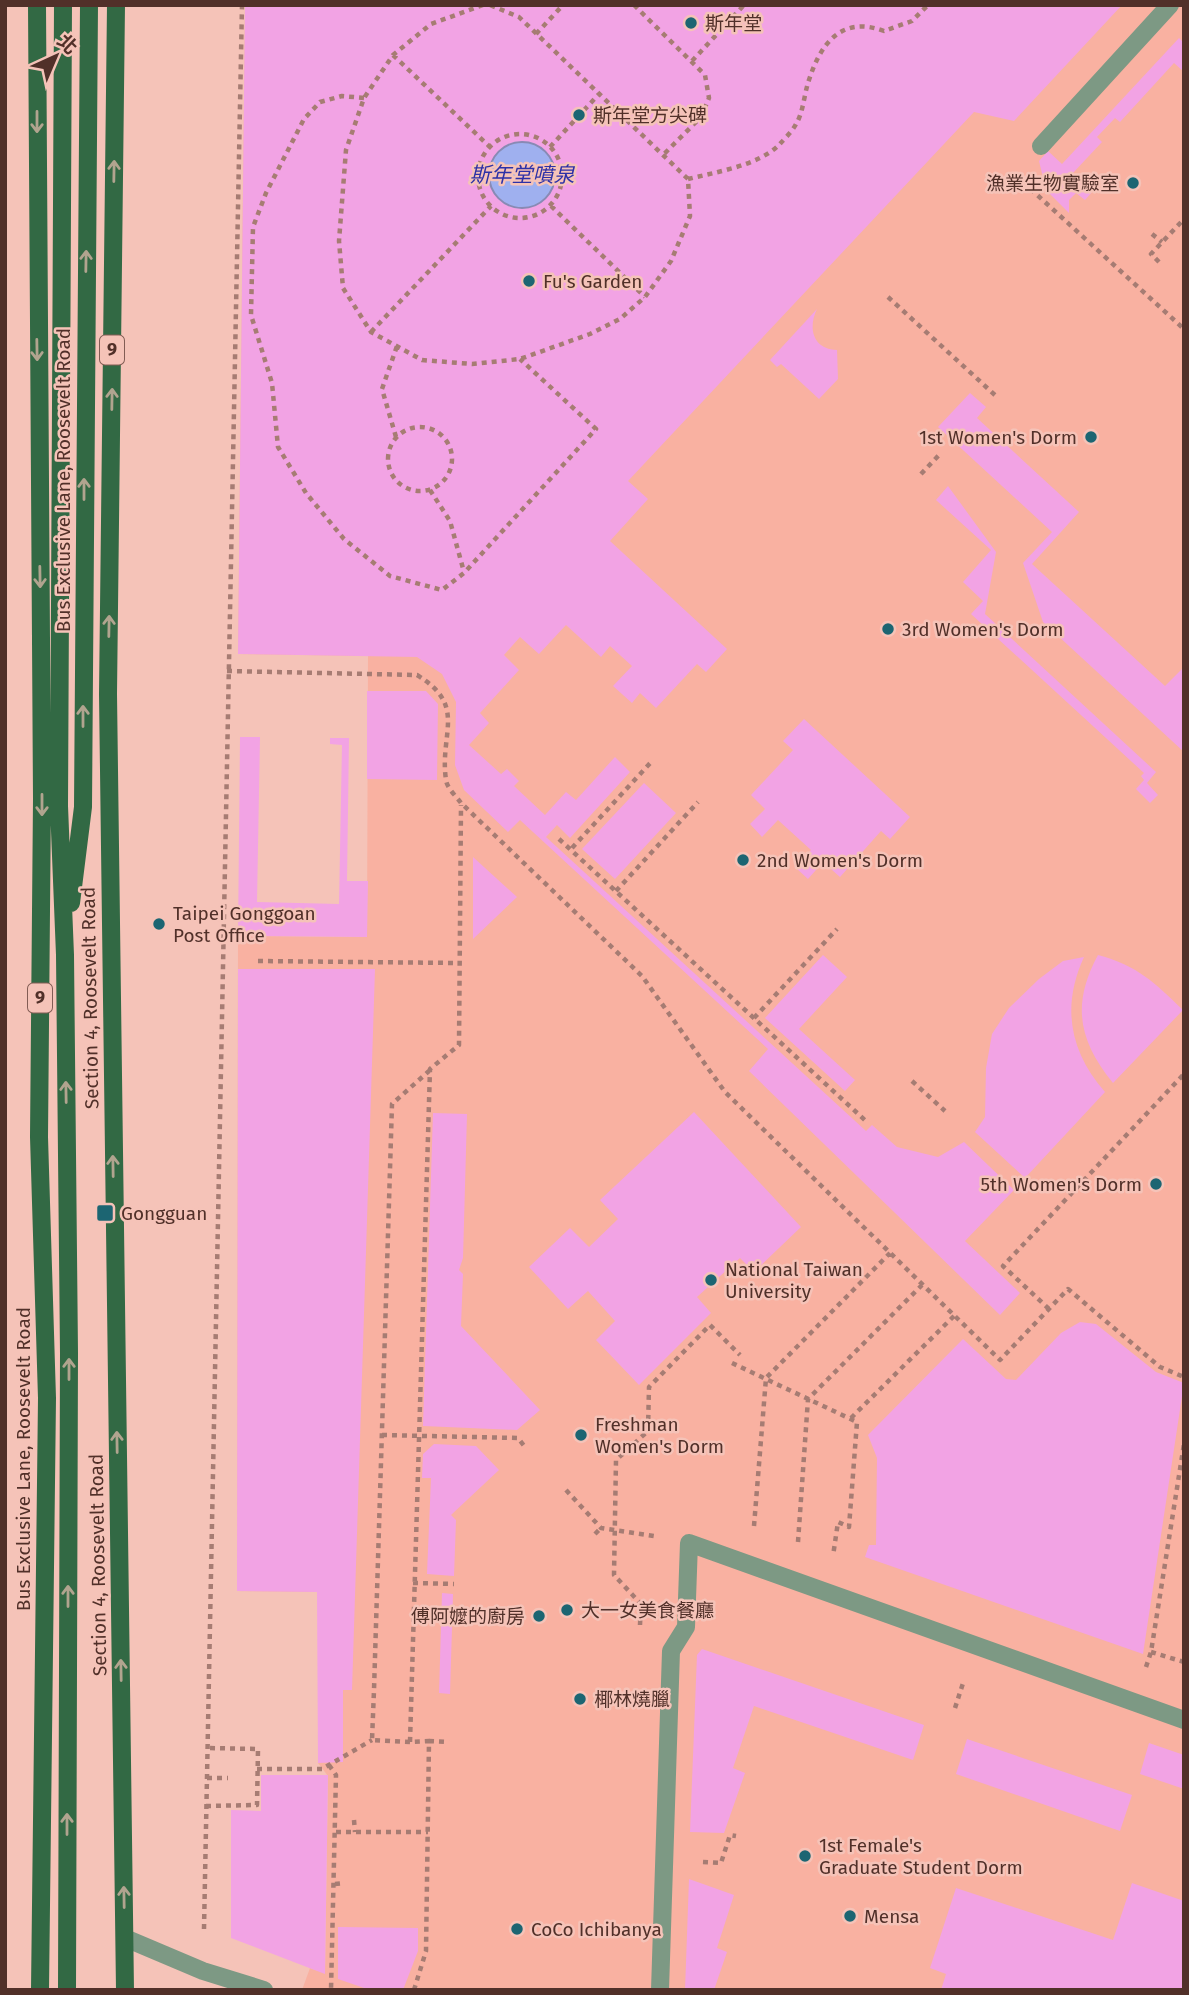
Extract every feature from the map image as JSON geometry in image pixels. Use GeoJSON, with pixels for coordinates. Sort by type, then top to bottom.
{"type":"FeatureCollection","features":[{"type":"Feature","properties":{"kind":"main road","name":"Bus Exclusive Lane, Roosevelt Road"},"geometry":{"type":"LineString","coordinates":[[37,5],[42,786],[39,1138],[47,1398],[40,1990]]}},
{"type":"Feature","properties":{"kind":"main road","name":"Bus Exclusive Lane, Roosevelt Road"},"geometry":{"type":"LineString","coordinates":[[63,5],[59,806],[65,955],[69,1353],[66,1990]]}},
{"type":"Feature","properties":{"kind":"main road","name":"Bus Exclusive Lane, Roosevelt Road"},"geometry":{"type":"LineString","coordinates":[[65,955],[83,807],[89,5]]}},
{"type":"Feature","properties":{"kind":"main road","name":"Section 4, Roosevelt Road"},"geometry":{"type":"LineString","coordinates":[[116,5],[108,694],[125,1990]]}},
{"type":"Feature","properties":{"kind":"street"},"geometry":{"type":"LineString","coordinates":[[1041,146],[1170,5]]}},
{"type":"Feature","properties":{"kind":"street"},"geometry":{"type":"LineString","coordinates":[[660,1990],[671,1651],[686,1627],[689,1543],[1184,1720]]}},
{"type":"Feature","properties":{"kind":"street"},"geometry":{"type":"LineString","coordinates":[[125,1938],[204,1971],[264,1990]]}},
{"type":"Feature","properties":{"kind":"path"},"geometry":{"type":"LineString","coordinates":[[204,1971],[242,5]]}},
{"type":"Feature","properties":{"kind":"path"},"geometry":{"type":"LineString","coordinates":[[482,5],[431,24],[393,55],[364,98],[346,150],[339,241],[343,288],[372,332],[422,360],[472,364],[520,359],[590,334],[620,319],[645,297],[671,261],[690,216],[688,179],[519,17],[490,5]]}},
{"type":"Feature","properties":{"kind":"path"},"geometry":{"type":"LineString","coordinates":[[536,34],[563,5]]}},
{"type":"Feature","properties":{"kind":"path"},"geometry":{"type":"LineString","coordinates":[[634,5],[705,75],[709,98],[701,117],[663,155]]}},
{"type":"Feature","properties":{"kind":"path"},"geometry":{"type":"LineString","coordinates":[[692,61],[744,5]]}},
{"type":"Feature","properties":{"kind":"path"},"geometry":{"type":"LineString","coordinates":[[688,179],[744,164],[776,148],[797,123],[809,80],[826,46],[844,27],[866,24],[884,31],[912,21],[928,5]]}},
{"type":"Feature","properties":{"kind":"path"},"geometry":{"type":"LineString","coordinates":[[393,55],[490,147]]}},
{"type":"Feature","properties":{"kind":"path"},"geometry":{"type":"LineString","coordinates":[[550,147],[599,94]]}},
{"type":"Feature","properties":{"kind":"path"},"geometry":{"type":"LineString","coordinates":[[364,98],[342,96],[320,102],[304,119],[266,193],[253,227],[251,315],[272,383],[278,447],[306,493],[344,539],[390,576],[442,590],[464,573],[596,429],[520,359]]}},
{"type":"Feature","properties":{"kind":"path"},"geometry":{"type":"LineString","coordinates":[[524,133],[542,140],[550,147],[556,152],[562,171],[561,189],[551,206],[535,216],[516,218],[499,213],[491,206],[478,182],[480,163],[490,147],[505,136],[524,133]]}},
{"type":"Feature","properties":{"kind":"path"},"geometry":{"type":"LineString","coordinates":[[1017,176],[1184,329]]}},
{"type":"Feature","properties":{"kind":"path"},"geometry":{"type":"LineString","coordinates":[[372,332],[491,206]]}},
{"type":"Feature","properties":{"kind":"path"},"geometry":{"type":"LineString","coordinates":[[551,206],[645,297]]}},
{"type":"Feature","properties":{"kind":"path"},"geometry":{"type":"LineString","coordinates":[[1159,262],[1151,254],[1184,219]]}},
{"type":"Feature","properties":{"kind":"path"},"geometry":{"type":"LineString","coordinates":[[1152,234],[1162,242]]}},
{"type":"Feature","properties":{"kind":"path"},"geometry":{"type":"LineString","coordinates":[[888,297],[996,396]]}},
{"type":"Feature","properties":{"kind":"path"},"geometry":{"type":"LineString","coordinates":[[396,437],[387,415],[382,389],[397,346]]}},
{"type":"Feature","properties":{"kind":"path"},"geometry":{"type":"LineString","coordinates":[[410,427],[427,427],[442,435],[451,449],[452,465],[444,481],[430,490],[413,490],[398,482],[389,469],[388,452],[396,437],[410,427]]}},
{"type":"Feature","properties":{"kind":"path"},"geometry":{"type":"LineString","coordinates":[[921,474],[939,455]]}},
{"type":"Feature","properties":{"kind":"path"},"geometry":{"type":"LineString","coordinates":[[430,490],[450,521],[464,573]]}},
{"type":"Feature","properties":{"kind":"path"},"geometry":{"type":"LineString","coordinates":[[228,671],[417,675],[439,688],[447,706],[446,782],[461,803],[642,976],[725,1092],[1000,1360],[1068,1289],[1160,1367],[1184,1377]]}},
{"type":"Feature","properties":{"kind":"path"},"geometry":{"type":"LineString","coordinates":[[572,848],[653,760]]}},
{"type":"Feature","properties":{"kind":"path"},"geometry":{"type":"LineString","coordinates":[[616,891],[698,802]]}},
{"type":"Feature","properties":{"kind":"path"},"geometry":{"type":"LineString","coordinates":[[372,1740],[392,1104],[459,1045],[461,803]]}},
{"type":"Feature","properties":{"kind":"path"},"geometry":{"type":"LineString","coordinates":[[559,839],[867,1122]]}},
{"type":"Feature","properties":{"kind":"path"},"geometry":{"type":"LineString","coordinates":[[754,1018],[837,929]]}},
{"type":"Feature","properties":{"kind":"path"},"geometry":{"type":"LineString","coordinates":[[258,961],[459,963]]}},
{"type":"Feature","properties":{"kind":"path"},"geometry":{"type":"LineString","coordinates":[[410,1742],[430,1069]]}},
{"type":"Feature","properties":{"kind":"path"},"geometry":{"type":"LineString","coordinates":[[1049,1309],[1003,1266],[1184,1074]]}},
{"type":"Feature","properties":{"kind":"path"},"geometry":{"type":"LineString","coordinates":[[912,1081],[945,1111]]}},
{"type":"Feature","properties":{"kind":"path"},"geometry":{"type":"LineString","coordinates":[[751,1565],[766,1378],[890,1253]]}},
{"type":"Feature","properties":{"kind":"path"},"geometry":{"type":"LineString","coordinates":[[795,1581],[808,1399],[922,1285]]}},
{"type":"Feature","properties":{"kind":"path"},"geometry":{"type":"LineString","coordinates":[[851,1418],[954,1316]]}},
{"type":"Feature","properties":{"kind":"path"},"geometry":{"type":"LineString","coordinates":[[640,1612],[641,1604],[614,1575],[617,1460],[648,1431],[649,1387],[710,1325],[740,1354]]}},
{"type":"Feature","properties":{"kind":"path"},"geometry":{"type":"LineString","coordinates":[[732,1363],[857,1422],[849,1527],[838,1522],[829,1593]]}},
{"type":"Feature","properties":{"kind":"path"},"geometry":{"type":"LineString","coordinates":[[382,1435],[518,1438],[525,1447]]}},
{"type":"Feature","properties":{"kind":"path"},"geometry":{"type":"LineString","coordinates":[[1134,1702],[1151,1652],[1184,1444]]}},
{"type":"Feature","properties":{"kind":"path"},"geometry":{"type":"LineString","coordinates":[[566,1490],[601,1528],[632,1532]]}},
{"type":"Feature","properties":{"kind":"path"},"geometry":{"type":"LineString","coordinates":[[595,1534],[601,1528]]}},
{"type":"Feature","properties":{"kind":"path"},"geometry":{"type":"LineString","coordinates":[[414,1583],[454,1584]]}},
{"type":"Feature","properties":{"kind":"path"},"geometry":{"type":"LineString","coordinates":[[1151,1652],[1184,1662]]}},
{"type":"Feature","properties":{"kind":"path"},"geometry":{"type":"LineString","coordinates":[[257,1769],[322,1769],[372,1740],[449,1742]]}},
{"type":"Feature","properties":{"kind":"path"},"geometry":{"type":"LineString","coordinates":[[414,1990],[426,1951],[429,1741]]}},
{"type":"Feature","properties":{"kind":"path"},"geometry":{"type":"LineString","coordinates":[[206,1806],[257,1805],[258,1749],[207,1748]]}},
{"type":"Feature","properties":{"kind":"path"},"geometry":{"type":"LineString","coordinates":[[329,1765],[337,1775],[331,1990]]}},
{"type":"Feature","properties":{"kind":"path"},"geometry":{"type":"LineString","coordinates":[[206,1778],[228,1778]]}},
{"type":"Feature","properties":{"kind":"path"},"geometry":{"type":"LineString","coordinates":[[354,1820],[355,1832]]}},
{"type":"Feature","properties":{"kind":"path"},"geometry":{"type":"LineString","coordinates":[[336,1832],[428,1832]]}},
{"type":"Feature","properties":{"kind":"path"},"geometry":{"type":"LineString","coordinates":[[721,1863],[730,1835],[736,1836]]}},
{"type":"Feature","properties":{"kind":"path"},"geometry":{"type":"LineString","coordinates":[[335,1884],[344,1883]]}},
{"type":"Feature","properties":{"kind":"shaded area","name":"National Taiwan University"},"geometry":{"type":"Polygon","coordinates":[[[245,5],[1184,5],[1184,1990],[302,1990],[310,1968],[325,1973],[328,1776],[318,1763],[318,1592],[237,1591],[238,936],[367,937],[368,656],[238,654],[245,5]]]}},
{"type":"Feature","properties":{"kind":"shaded area","name":"Fu's Garden"},"geometry":{"type":"Polygon","coordinates":[[[245,5],[1122,5],[1014,121],[974,112],[628,481],[648,499],[610,541],[727,649],[706,672],[697,664],[656,708],[640,693],[632,703],[613,686],[632,666],[610,646],[601,657],[566,625],[539,654],[520,637],[504,655],[519,670],[480,713],[489,723],[469,745],[501,774],[507,769],[519,781],[514,786],[545,815],[566,792],[576,800],[615,757],[630,772],[570,838],[557,825],[546,837],[866,1131],[872,1125],[897,1147],[938,1157],[964,1142],[1014,1190],[965,1241],[1020,1293],[1000,1315],[749,1071],[768,1049],[520,820],[508,832],[464,790],[455,765],[456,702],[442,674],[417,657],[238,654],[245,5]]]}},
{"type":"Feature","properties":{"kind":"shaded area"},"geometry":{"type":"Polygon","coordinates":[[[1179,38],[1184,43],[1184,72],[1174,63],[1120,122],[1115,118],[1097,137],[1102,142],[1072,174],[1092,192],[1085,200],[1076,193],[1069,200],[1069,213],[1046,190],[1039,161],[1048,151],[1062,164],[1179,38]]]}},
{"type":"Feature","properties":{"kind":"shaded area"},"geometry":{"type":"Polygon","coordinates":[[[817,309],[813,323],[814,336],[822,346],[837,350],[838,379],[819,399],[781,364],[777,367],[770,360],[817,309]]]}},
{"type":"Feature","properties":{"kind":"shaded area"},"geometry":{"type":"Polygon","coordinates":[[[970,393],[986,407],[977,418],[1079,512],[1032,564],[1165,686],[1184,667],[1184,752],[1043,622],[1023,563],[1052,532],[938,427],[970,393]]]}},
{"type":"Feature","properties":{"kind":"shaded area"},"geometry":{"type":"Polygon","coordinates":[[[948,486],[996,552],[985,614],[1156,772],[1147,783],[1158,795],[1150,803],[1136,789],[1144,780],[1141,776],[1144,773],[971,614],[983,601],[963,582],[991,550],[936,500],[948,486]]]}},
{"type":"Feature","properties":{"kind":"shaded area"},"geometry":{"type":"Polygon","coordinates":[[[367,691],[426,691],[438,704],[437,780],[367,779],[367,691]]]}},
{"type":"Feature","properties":{"kind":"shaded area"},"geometry":{"type":"Polygon","coordinates":[[[804,719],[910,817],[890,839],[881,831],[840,877],[823,862],[808,879],[796,868],[811,850],[778,820],[762,837],[750,824],[765,809],[751,795],[793,750],[783,741],[804,719]]]}},
{"type":"Feature","properties":{"kind":"shaded area"},"geometry":{"type":"Polygon","coordinates":[[[240,737],[260,737],[257,902],[339,904],[342,745],[330,744],[330,738],[349,738],[347,881],[368,881],[367,937],[238,936],[240,737]]]}},
{"type":"Feature","properties":{"kind":"shaded area"},"geometry":{"type":"Polygon","coordinates":[[[644,783],[676,813],[615,879],[582,849],[644,783]]]}},
{"type":"Feature","properties":{"kind":"shaded area"},"geometry":{"type":"Polygon","coordinates":[[[473,857],[517,897],[473,939],[473,857]]]}},
{"type":"Feature","properties":{"kind":"shaded area"},"geometry":{"type":"Polygon","coordinates":[[[823,955],[847,977],[799,1029],[855,1080],[845,1091],[765,1018],[823,955]]]}},
{"type":"Feature","properties":{"kind":"shaded area"},"geometry":{"type":"Polygon","coordinates":[[[1098,955],[1124,964],[1145,976],[1183,1010],[1113,1083],[1093,1052],[1083,1022],[1084,990],[1098,955]]]}},
{"type":"Feature","properties":{"kind":"shaded area"},"geometry":{"type":"Polygon","coordinates":[[[1084,957],[1073,994],[1073,1028],[1084,1061],[1105,1092],[1025,1178],[975,1132],[985,1117],[986,1068],[992,1034],[1009,1008],[1039,979],[1063,961],[1084,957]]]}},
{"type":"Feature","properties":{"kind":"shaded area"},"geometry":{"type":"Polygon","coordinates":[[[238,969],[375,969],[352,1690],[343,1690],[343,1762],[318,1763],[317,1592],[237,1591],[238,969]]]}},
{"type":"Feature","properties":{"kind":"shaded area"},"geometry":{"type":"Polygon","coordinates":[[[694,1112],[801,1227],[754,1272],[740,1258],[697,1297],[711,1313],[639,1385],[596,1340],[615,1321],[588,1291],[568,1309],[529,1267],[570,1228],[589,1247],[618,1219],[600,1200],[694,1112]]]}},
{"type":"Feature","properties":{"kind":"shaded area"},"geometry":{"type":"Polygon","coordinates":[[[433,1113],[467,1114],[463,1258],[459,1270],[463,1274],[461,1326],[540,1410],[517,1430],[423,1426],[433,1113]]]}},
{"type":"Feature","properties":{"kind":"shaded area"},"geometry":{"type":"Polygon","coordinates":[[[1080,1322],[1096,1324],[1156,1372],[1184,1383],[1143,1654],[865,1557],[869,1545],[876,1545],[877,1458],[868,1435],[963,1339],[1006,1379],[1016,1380],[1061,1333],[1080,1322]]]}},
{"type":"Feature","properties":{"kind":"shaded area"},"geometry":{"type":"Polygon","coordinates":[[[434,1444],[476,1446],[499,1470],[451,1515],[456,1520],[454,1576],[427,1574],[431,1478],[422,1478],[423,1454],[434,1444]]]}},
{"type":"Feature","properties":{"kind":"shaded area"},"geometry":{"type":"Polygon","coordinates":[[[442,1593],[453,1594],[450,1694],[439,1693],[442,1593]]]}},
{"type":"Feature","properties":{"kind":"shaded area"},"geometry":{"type":"Polygon","coordinates":[[[702,1649],[924,1725],[913,1760],[754,1706],[733,1768],[745,1773],[724,1833],[690,1832],[697,1655],[702,1649]]]}},
{"type":"Feature","properties":{"kind":"shaded area"},"geometry":{"type":"Polygon","coordinates":[[[967,1739],[1132,1795],[1120,1831],[956,1774],[967,1739]]]}},
{"type":"Feature","properties":{"kind":"shaded area"},"geometry":{"type":"Polygon","coordinates":[[[1149,1743],[1184,1755],[1184,1789],[1140,1774],[1149,1743]]]}},
{"type":"Feature","properties":{"kind":"shaded area"},"geometry":{"type":"Polygon","coordinates":[[[261,1775],[328,1775],[325,1974],[231,1938],[231,1810],[261,1811],[261,1775]]]}},
{"type":"Feature","properties":{"kind":"shaded area"},"geometry":{"type":"Polygon","coordinates":[[[689,1879],[734,1895],[717,1948],[727,1952],[714,1990],[685,1990],[689,1879]]]}},
{"type":"Feature","properties":{"kind":"shaded area"},"geometry":{"type":"Polygon","coordinates":[[[1132,1883],[1184,1901],[1184,1990],[941,1990],[946,1974],[930,1968],[956,1888],[1113,1940],[1132,1883]]]}},
{"type":"Feature","properties":{"kind":"shaded area"},"geometry":{"type":"Polygon","coordinates":[[[338,1927],[418,1928],[418,1951],[403,1990],[370,1990],[338,1979],[338,1927]]]}},
{"type":"Feature","properties":{"kind":"water","name":"斯年堂噴泉"},"geometry":{"type":"Polygon","coordinates":[[[515,142],[529,142],[541,147],[550,156],[555,175],[553,188],[546,199],[529,208],[515,208],[503,203],[494,194],[489,182],[489,168],[494,156],[503,147],[515,142]]]}},
{"type":"Feature","properties":{"kind":"place","name":"斯年堂"},"geometry":{"type":"Point","coordinates":[691,23]}},
{"type":"Feature","properties":{"kind":"place","name":"斯年堂方尖碑"},"geometry":{"type":"Point","coordinates":[579,115]}},
{"type":"Feature","properties":{"kind":"place","name":"漁業生物實驗室"},"geometry":{"type":"Point","coordinates":[1133,183]}},
{"type":"Feature","properties":{"kind":"place","name":"Fu's Garden"},"geometry":{"type":"Point","coordinates":[529,281]}},
{"type":"Feature","properties":{"kind":"place","name":"1st Women's Dorm"},"geometry":{"type":"Point","coordinates":[1091,437]}},
{"type":"Feature","properties":{"kind":"place","name":"3rd Women's Dorm"},"geometry":{"type":"Point","coordinates":[888,629]}},
{"type":"Feature","properties":{"kind":"place","name":"2nd Women's Dorm"},"geometry":{"type":"Point","coordinates":[743,860]}},
{"type":"Feature","properties":{"kind":"place","name":"Taipei Gonggoan Post Office"},"geometry":{"type":"Point","coordinates":[159,924]}},
{"type":"Feature","properties":{"kind":"place","name":"5th Women's Dorm"},"geometry":{"type":"Point","coordinates":[1156,1184]}},
{"type":"Feature","properties":{"kind":"place","name":"Gongguan"},"geometry":{"type":"Point","coordinates":[105,1213]}},
{"type":"Feature","properties":{"kind":"place","name":"National Taiwan University"},"geometry":{"type":"Point","coordinates":[711,1280]}},
{"type":"Feature","properties":{"kind":"place","name":"Freshman Women's Dorm"},"geometry":{"type":"Point","coordinates":[581,1435]}},
{"type":"Feature","properties":{"kind":"place","name":"大一女美食餐廳"},"geometry":{"type":"Point","coordinates":[567,1610]}},
{"type":"Feature","properties":{"kind":"place","name":"傅阿嬤的廚房"},"geometry":{"type":"Point","coordinates":[539,1616]}},
{"type":"Feature","properties":{"kind":"place","name":"椰林燒臘"},"geometry":{"type":"Point","coordinates":[580,1699]}},
{"type":"Feature","properties":{"kind":"place","name":"1st Female's Graduate Student Dorm"},"geometry":{"type":"Point","coordinates":[805,1856]}},
{"type":"Feature","properties":{"kind":"place","name":"Mensa"},"geometry":{"type":"Point","coordinates":[850,1916]}},
{"type":"Feature","properties":{"kind":"place","name":"CoCo Ichibanya"},"geometry":{"type":"Point","coordinates":[517,1929]}}]}
